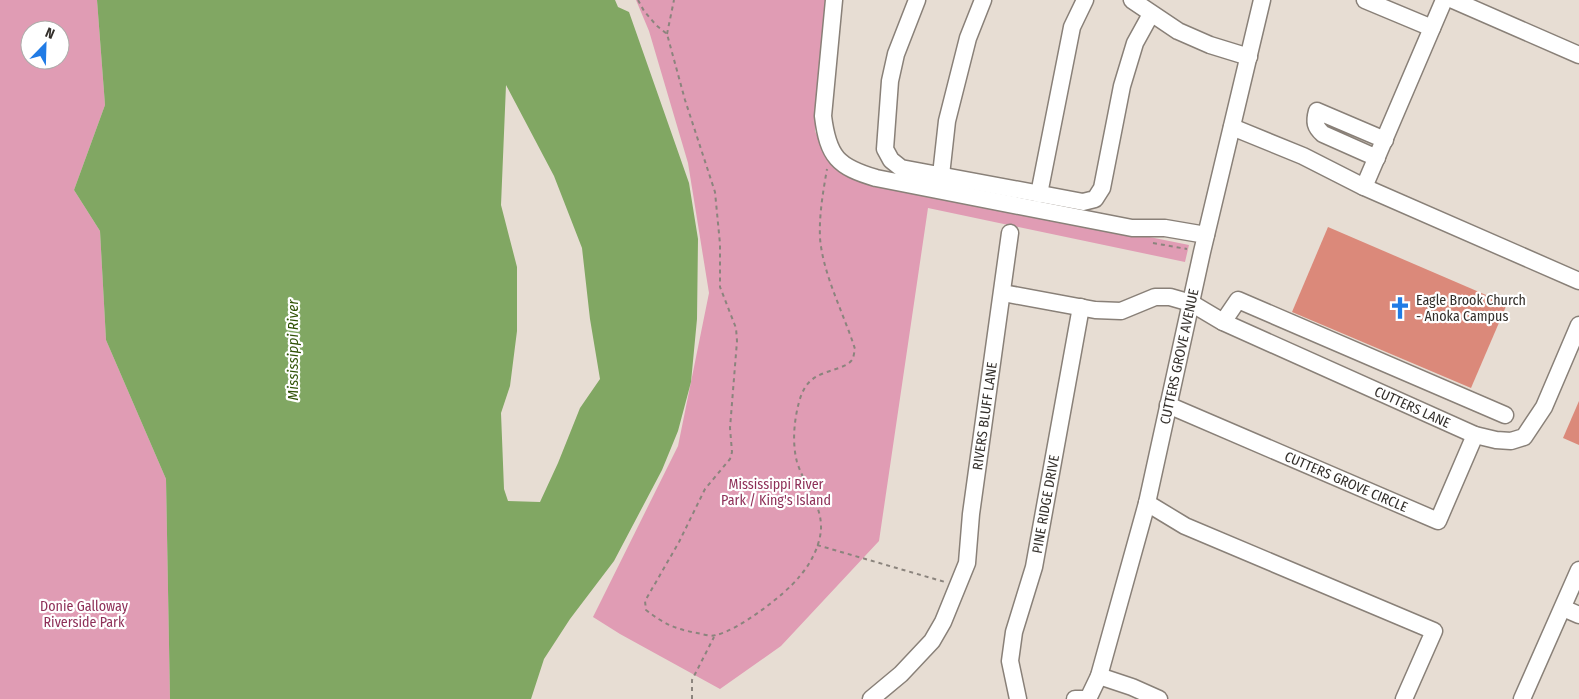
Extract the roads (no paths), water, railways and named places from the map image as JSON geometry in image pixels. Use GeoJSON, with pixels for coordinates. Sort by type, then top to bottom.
{"type":"FeatureCollection","features":[{"type":"Feature","properties":{"kind":"street"},"geometry":{"type":"LineString","coordinates":[[834,0],[823,116],[825,136],[840,162],[854,171],[876,178],[1132,228],[1165,228],[1206,235]]}},
{"type":"Feature","properties":{"kind":"street"},"geometry":{"type":"LineString","coordinates":[[917,0],[896,54],[890,80],[885,149],[891,160],[901,168],[1083,202],[1095,200],[1102,188],[1122,86],[1135,43],[1152,14]]}},
{"type":"Feature","properties":{"kind":"street"},"geometry":{"type":"LineString","coordinates":[[941,175],[948,121],[968,38],[983,0]]}},
{"type":"Feature","properties":{"kind":"street"},"geometry":{"type":"LineString","coordinates":[[1039,194],[1072,27],[1085,0]]}},
{"type":"Feature","properties":{"kind":"street"},"geometry":{"type":"LineString","coordinates":[[1132,0],[1178,31],[1210,45],[1249,57]]}},
{"type":"Feature","properties":{"kind":"street","name":"CUTTERS GROVE AVENUE"},"geometry":{"type":"LineString","coordinates":[[1075,699],[1088,699],[1099,676],[1147,503],[1206,235],[1262,0]]}},
{"type":"Feature","properties":{"kind":"street"},"geometry":{"type":"LineString","coordinates":[[1365,0],[1432,28]]}},
{"type":"Feature","properties":{"kind":"street"},"geometry":{"type":"LineString","coordinates":[[1364,187],[1444,0]]}},
{"type":"Feature","properties":{"kind":"street"},"geometry":{"type":"LineString","coordinates":[[1453,0],[1579,55]]}},
{"type":"Feature","properties":{"kind":"street"},"geometry":{"type":"LineString","coordinates":[[1377,158],[1317,129],[1314,122],[1317,111],[1385,140]]}},
{"type":"Feature","properties":{"kind":"street"},"geometry":{"type":"LineString","coordinates":[[1232,127],[1303,156],[1364,187],[1579,281]]}},
{"type":"Feature","properties":{"kind":"street","name":"RIVERS BLUFF LANE"},"geometry":{"type":"LineString","coordinates":[[871,699],[901,674],[932,641],[943,622],[966,563],[982,429],[1003,293],[1010,233]]}},
{"type":"Feature","properties":{"kind":"street"},"geometry":{"type":"LineString","coordinates":[[1003,293],[1082,307],[1121,311],[1155,297],[1170,297],[1191,304]]}},
{"type":"Feature","properties":{"kind":"street"},"geometry":{"type":"LineString","coordinates":[[1223,322],[1238,300],[1505,415]]}},
{"type":"Feature","properties":{"kind":"street","name":"CUTTERS LANE"},"geometry":{"type":"LineString","coordinates":[[1191,304],[1223,322],[1475,435],[1496,440],[1511,440],[1524,437],[1544,407],[1579,325]]}},
{"type":"Feature","properties":{"kind":"street","name":"PINE RIDGE DRIVE"},"geometry":{"type":"LineString","coordinates":[[1018,699],[1010,662],[1014,632],[1034,568],[1082,307]]}},
{"type":"Feature","properties":{"kind":"street","name":"CUTTERS GROVE CIRCLE"},"geometry":{"type":"LineString","coordinates":[[1168,405],[1438,521],[1475,435]]}},
{"type":"Feature","properties":{"kind":"street"},"geometry":{"type":"LineString","coordinates":[[1147,503],[1185,526],[1434,631],[1404,699]]}},
{"type":"Feature","properties":{"kind":"street"},"geometry":{"type":"LineString","coordinates":[[1522,699],[1579,570]]}},
{"type":"Feature","properties":{"kind":"street"},"geometry":{"type":"LineString","coordinates":[[1563,608],[1579,615]]}},
{"type":"Feature","properties":{"kind":"street"},"geometry":{"type":"LineString","coordinates":[[1099,676],[1160,699]]}},
{"type":"Feature","properties":{"kind":"water","name":"Mississippi River"},"geometry":{"type":"Polygon","coordinates":[[[97,0],[615,0],[618,7],[629,12],[689,183],[698,239],[697,319],[691,382],[678,431],[662,470],[614,561],[570,619],[544,659],[531,699],[170,699],[166,479],[106,340],[100,231],[74,190],[105,105],[97,0]],[[506,85],[501,205],[517,267],[517,331],[510,386],[501,413],[504,489],[508,501],[540,502],[580,408],[600,379],[590,319],[582,248],[554,176],[506,85]]]}},
{"type":"Feature","properties":{"kind":"place","name":"Eagle Brook Church - Anoka Campus"},"geometry":{"type":"Point","coordinates":[1400,308]}},
{"type":"Feature","properties":{"kind":"park label","name":"Mississippi River Park / King's Island"},"geometry":{"type":"Point","coordinates":[776,492]}},
{"type":"Feature","properties":{"kind":"park label","name":"Donie Galloway Riverside Park"},"geometry":{"type":"Point","coordinates":[84,614]}}]}
